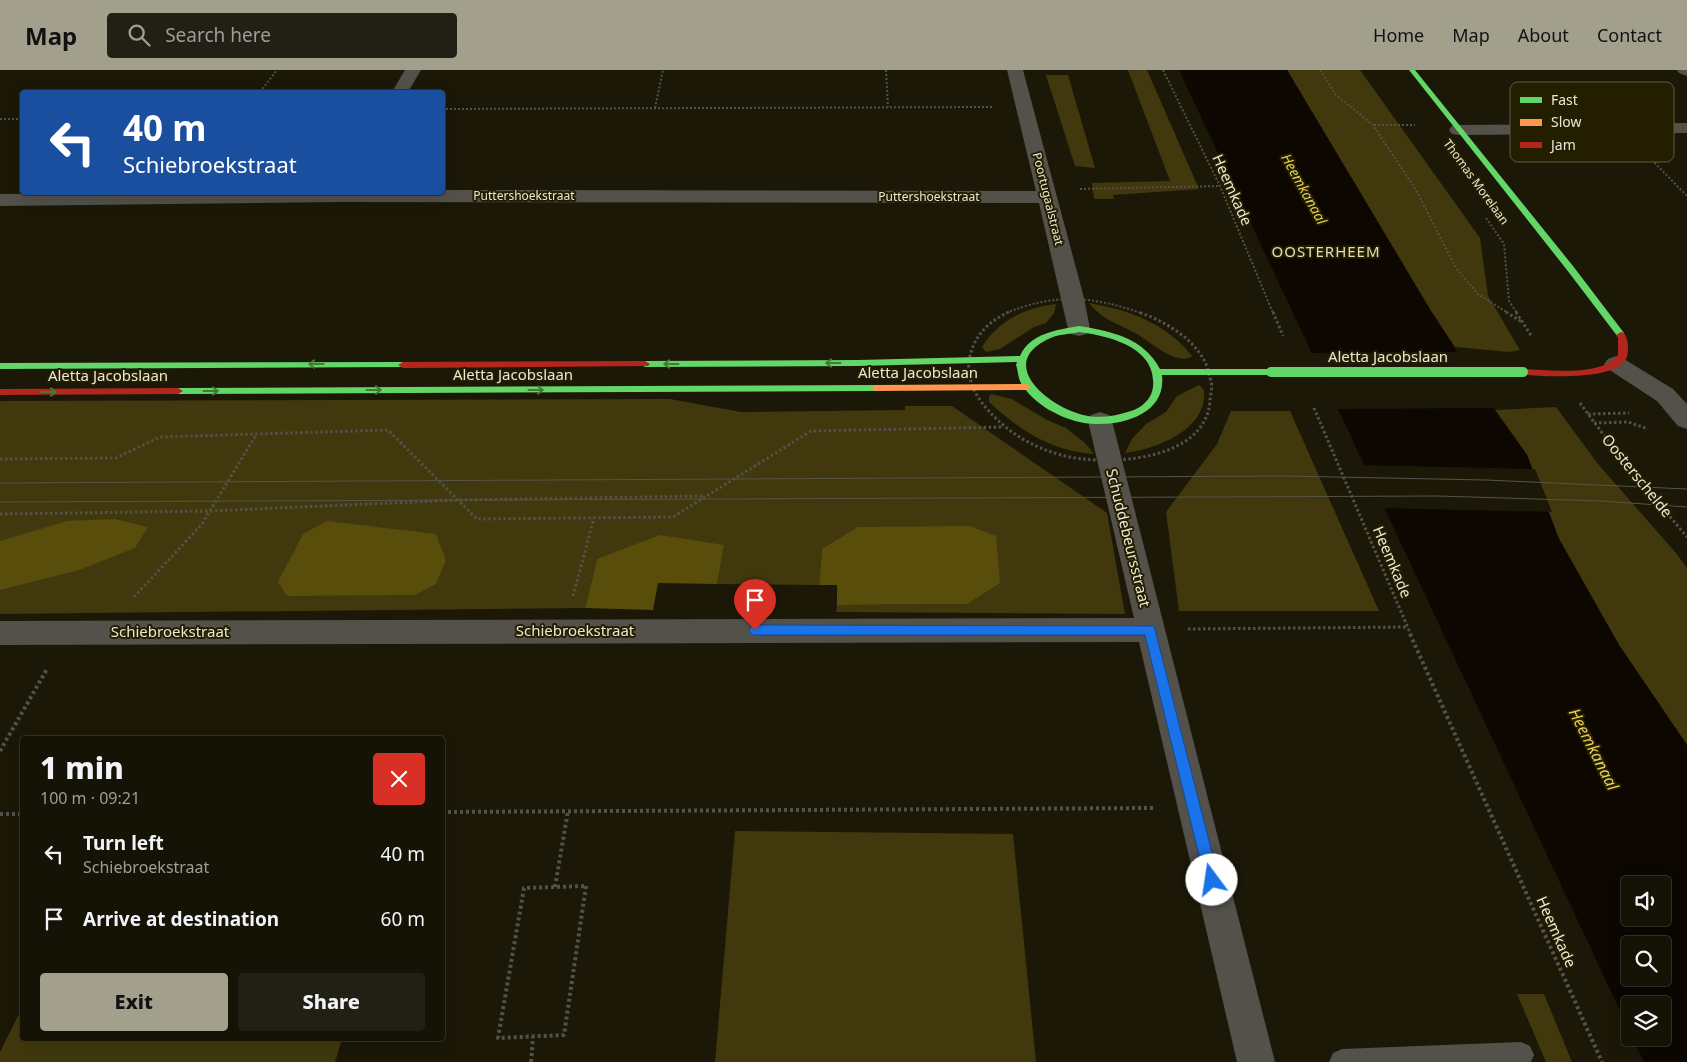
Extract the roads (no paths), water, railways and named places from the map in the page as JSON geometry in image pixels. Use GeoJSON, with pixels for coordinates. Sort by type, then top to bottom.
{"type":"FeatureCollection","features":[{"type":"Feature","properties":{"kind":"street"},"geometry":{"type":"LineString","coordinates":[[401,90],[413,70]]}},
{"type":"Feature","properties":{"kind":"street","name":"Poortugaalstraat"},"geometry":{"type":"LineString","coordinates":[[1015,70],[1074,298],[1079,329]]}},
{"type":"Feature","properties":{"kind":"street","name":"Thomas Morelaan"},"geometry":{"type":"LineString","coordinates":[[1412,70],[1458,130],[1589,291],[1623,338],[1623,356],[1616,364]]}},
{"type":"Feature","properties":{"kind":"street"},"geometry":{"type":"LineString","coordinates":[[1674,128],[1687,128]]}},
{"type":"Feature","properties":{"kind":"street"},"geometry":{"type":"LineString","coordinates":[[1458,130],[1510,130]]}},
{"type":"Feature","properties":{"kind":"street","name":"Puttershoekstraat"},"geometry":{"type":"LineString","coordinates":[[445,194],[1047,193]]}},
{"type":"Feature","properties":{"kind":"street","name":"Puttershoekstraat"},"geometry":{"type":"LineString","coordinates":[[0,200],[282,195]]}},
{"type":"Feature","properties":{"kind":"street"},"geometry":{"type":"LineString","coordinates":[[1079,329],[1113,334],[1129,341],[1147,356],[1158,372],[1159,383],[1157,393],[1142,410],[1123,418],[1100,421],[1064,415],[1036,398],[1026,386],[1020,368],[1022,359],[1030,346],[1042,337],[1059,331],[1079,329]]}},
{"type":"Feature","properties":{"kind":"street","name":"Aletta Jacobslaan"},"geometry":{"type":"LineString","coordinates":[[0,366],[858,363],[1022,359]]}},
{"type":"Feature","properties":{"kind":"street"},"geometry":{"type":"LineString","coordinates":[[1616,364],[1666,395],[1687,420]]}},
{"type":"Feature","properties":{"kind":"street","name":"Aletta Jacobslaan"},"geometry":{"type":"LineString","coordinates":[[1158,372],[1557,373],[1603,370],[1616,364]]}},
{"type":"Feature","properties":{"kind":"street","name":"Aletta Jacobslaan"},"geometry":{"type":"LineString","coordinates":[[0,392],[973,388],[1026,386]]}},
{"type":"Feature","properties":{"kind":"street","name":"Schuddebeursstraat"},"geometry":{"type":"LineString","coordinates":[[1100,421],[1256,1062]]}},
{"type":"Feature","properties":{"kind":"street","name":"Schiebroekstraat"},"geometry":{"type":"LineString","coordinates":[[0,633],[1150,630]]}},
{"type":"Feature","properties":{"kind":"lane"},"geometry":{"type":"LineString","coordinates":[[1342,1062],[1521,1055]]}},
{"type":"Feature","properties":{"kind":"water","name":"Heemkanaal"},"geometry":{"type":"Polygon","coordinates":[[[1179,70],[1287,70],[1431,311],[1495,410],[1527,455],[1559,539],[1619,645],[1687,745],[1687,1062],[1644,1062],[1636,1046],[1671,1046],[1671,996],[1621,996],[1621,1013],[1179,70]]]}},
{"type":"Feature","properties":{"kind":"tram line"},"geometry":{"type":"LineString","coordinates":[[0,483],[1285,476],[1486,480],[1687,489]]}},
{"type":"Feature","properties":{"kind":"tram line"},"geometry":{"type":"LineString","coordinates":[[0,502],[1438,496],[1601,501],[1687,507]]}},
{"type":"Feature","properties":{"kind":"district","name":"OOSTERHEEM"},"geometry":{"type":"Point","coordinates":[1326,252]}}]}
